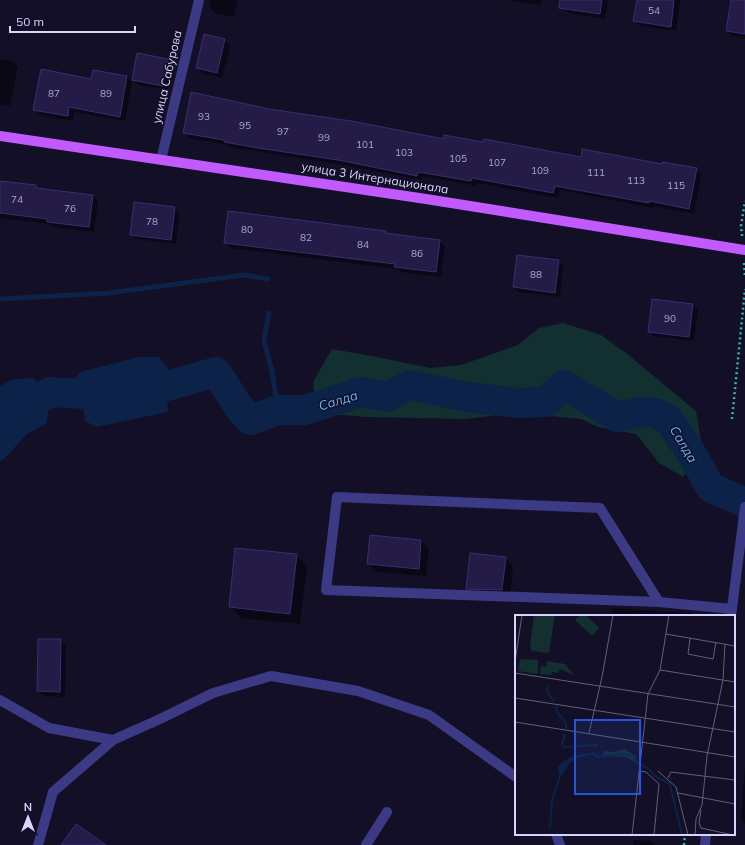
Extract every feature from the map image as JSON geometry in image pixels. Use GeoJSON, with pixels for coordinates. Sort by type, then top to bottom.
{"type":"FeatureCollection","features":[{"type":"Feature","properties":{"kind":"main road","name":"улица 3 Интернационала"},"geometry":{"type":"LineString","coordinates":[[0,136],[426,199],[745,250]]}},
{"type":"Feature","properties":{"kind":"street","name":"улица Сабурова"},"geometry":{"type":"LineString","coordinates":[[161,160],[199,0]]}},
{"type":"Feature","properties":{"kind":"street"},"geometry":{"type":"LineString","coordinates":[[659,602],[600,508],[337,497],[326,590],[659,602],[732,613],[740,583],[745,507]]}},
{"type":"Feature","properties":{"kind":"street"},"geometry":{"type":"LineString","coordinates":[[38,845],[53,792],[113,740],[213,693],[272,676],[358,691],[429,715],[515,777]]}},
{"type":"Feature","properties":{"kind":"street"},"geometry":{"type":"LineString","coordinates":[[0,700],[49,728],[113,740]]}},
{"type":"Feature","properties":{"kind":"street"},"geometry":{"type":"LineString","coordinates":[[366,845],[387,812]]}},
{"type":"Feature","properties":{"kind":"street"},"geometry":{"type":"LineString","coordinates":[[556,835],[560,845]]}},
{"type":"Feature","properties":{"kind":"street"},"geometry":{"type":"LineString","coordinates":[[705,845],[706,835]]}},
{"type":"Feature","properties":{"kind":"path"},"geometry":{"type":"LineString","coordinates":[[732,419],[745,289]]}},
{"type":"Feature","properties":{"kind":"path"},"geometry":{"type":"LineString","coordinates":[[684,845],[685,835]]}},
{"type":"Feature","properties":{"kind":"green space"},"geometry":{"type":"Polygon","coordinates":[[[563,323],[601,335],[626,353],[696,411],[701,441],[695,459],[683,477],[659,463],[636,434],[598,427],[581,419],[518,413],[464,419],[366,417],[320,413],[316,407],[313,382],[332,349],[430,368],[461,365],[518,345],[539,328],[563,323]]]}},
{"type":"Feature","properties":{"kind":"water"},"geometry":{"type":"Polygon","coordinates":[[[139,357],[158,357],[168,368],[168,412],[96,427],[85,421],[81,394],[73,380],[80,372],[139,357]]]}},
{"type":"Feature","properties":{"kind":"water"},"geometry":{"type":"Polygon","coordinates":[[[33,378],[50,392],[47,423],[27,434],[3,460],[0,461],[0,386],[13,379],[33,378]]]}},
{"type":"Feature","properties":{"kind":"building"},"geometry":{"type":"Polygon","coordinates":[[[560,0],[602,0],[600,14],[559,8],[560,0]]]}},
{"type":"Feature","properties":{"kind":"building"},"geometry":{"type":"Polygon","coordinates":[[[637,0],[674,0],[671,27],[633,21],[637,0]]]}},
{"type":"Feature","properties":{"kind":"building"},"geometry":{"type":"Polygon","coordinates":[[[731,0],[745,0],[745,34],[726,31],[731,0]]]}},
{"type":"Feature","properties":{"kind":"building"},"geometry":{"type":"Polygon","coordinates":[[[204,34],[225,39],[217,73],[196,68],[204,34]]]}},
{"type":"Feature","properties":{"kind":"building"},"geometry":{"type":"Polygon","coordinates":[[[137,53],[168,59],[163,86],[132,80],[137,53]]]}},
{"type":"Feature","properties":{"kind":"building"},"geometry":{"type":"Polygon","coordinates":[[[41,69],[91,79],[93,70],[127,76],[120,117],[69,107],[68,116],[33,110],[41,69]]]}},
{"type":"Feature","properties":{"kind":"building"},"geometry":{"type":"Polygon","coordinates":[[[191,92],[269,109],[351,121],[444,139],[444,135],[483,142],[484,139],[581,157],[582,149],[662,164],[662,162],[697,168],[689,209],[555,186],[553,193],[472,178],[471,181],[418,172],[417,176],[338,160],[258,148],[183,133],[191,92]]]}},
{"type":"Feature","properties":{"kind":"building"},"geometry":{"type":"Polygon","coordinates":[[[0,181],[36,185],[36,188],[93,195],[89,227],[47,222],[47,219],[0,213],[0,181]]]}},
{"type":"Feature","properties":{"kind":"building"},"geometry":{"type":"Polygon","coordinates":[[[134,202],[175,207],[171,240],[130,235],[134,202]]]}},
{"type":"Feature","properties":{"kind":"building"},"geometry":{"type":"Polygon","coordinates":[[[228,211],[386,231],[385,233],[440,240],[436,272],[394,267],[395,264],[224,243],[228,211]]]}},
{"type":"Feature","properties":{"kind":"building"},"geometry":{"type":"Polygon","coordinates":[[[517,255],[559,260],[555,293],[513,287],[517,255]]]}},
{"type":"Feature","properties":{"kind":"building"},"geometry":{"type":"Polygon","coordinates":[[[652,299],[693,304],[689,337],[648,332],[652,299]]]}},
{"type":"Feature","properties":{"kind":"building"},"geometry":{"type":"Polygon","coordinates":[[[370,535],[421,540],[419,569],[367,564],[370,535]]]}},
{"type":"Feature","properties":{"kind":"building"},"geometry":{"type":"Polygon","coordinates":[[[235,548],[297,554],[290,614],[229,607],[235,548]]]}},
{"type":"Feature","properties":{"kind":"building"},"geometry":{"type":"Polygon","coordinates":[[[470,553],[506,557],[502,590],[466,589],[470,553]]]}},
{"type":"Feature","properties":{"kind":"building"},"geometry":{"type":"Polygon","coordinates":[[[38,639],[61,639],[60,692],[37,691],[38,639]]]}},
{"type":"Feature","properties":{"kind":"building"},"geometry":{"type":"Polygon","coordinates":[[[76,824],[106,845],[61,845],[76,824]]]}},
{"type":"Feature","properties":{"kind":"waterway"},"geometry":{"type":"LineString","coordinates":[[0,299],[109,293],[244,275],[268,279]]}},
{"type":"Feature","properties":{"kind":"waterway"},"geometry":{"type":"LineString","coordinates":[[269,313],[264,341],[272,371],[278,410]]}},
{"type":"Feature","properties":{"kind":"waterway","name":"Салда"},"geometry":{"type":"LineString","coordinates":[[0,423],[50,392],[81,394],[167,386],[216,372],[241,410],[250,420],[278,410],[305,410],[361,392],[387,397],[410,385],[467,397],[517,403],[546,402],[564,385],[617,417],[641,412],[656,413],[669,420],[695,459],[710,487],[745,503]]}}]}
